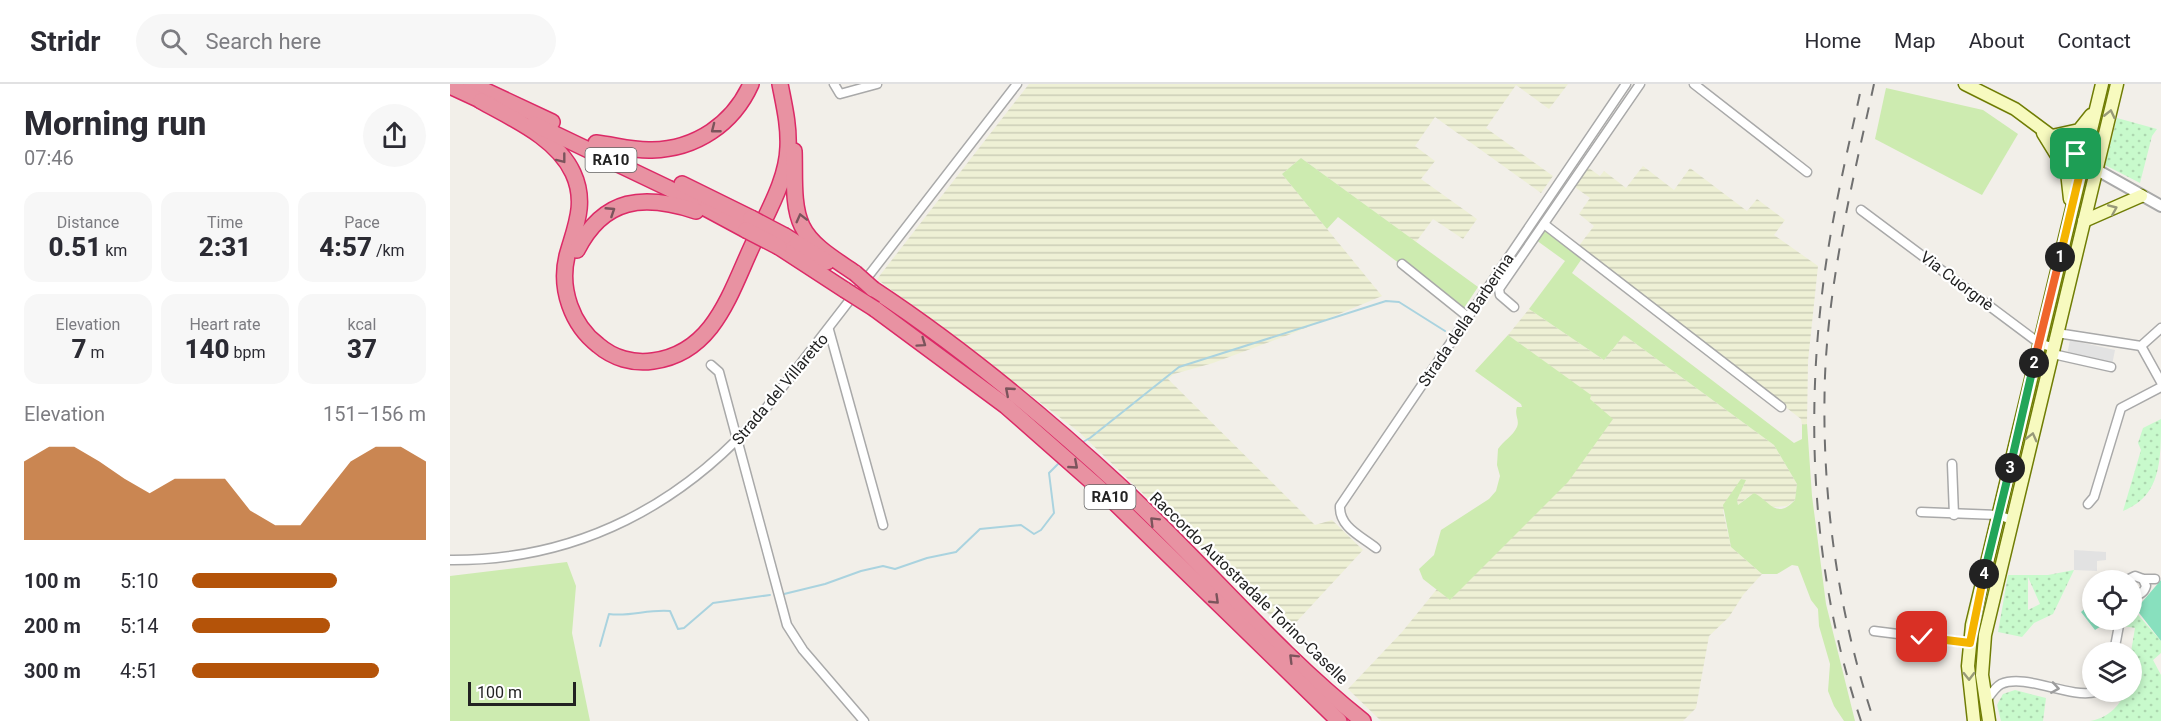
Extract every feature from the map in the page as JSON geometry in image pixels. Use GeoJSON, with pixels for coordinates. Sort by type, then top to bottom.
{"type":"FeatureCollection","features":[{"type":"Feature","properties":{"kind":"highway","name":"Raccordo Autostradale Torino-Caselle"},"geometry":{"type":"LineString","coordinates":[[471,84],[596,143],[745,224]]}},
{"type":"Feature","properties":{"kind":"highway"},"geometry":{"type":"LineString","coordinates":[[596,143],[650,150],[680,147],[707,136],[729,118],[743,101],[751,84]]}},
{"type":"Feature","properties":{"kind":"highway"},"geometry":{"type":"LineString","coordinates":[[780,84],[794,125],[796,192],[802,227],[851,280]]}},
{"type":"Feature","properties":{"kind":"highway"},"geometry":{"type":"LineString","coordinates":[[481,101],[542,138],[573,173],[580,201],[578,225],[567,258],[568,296],[577,323],[602,349],[630,361],[644,362],[670,359],[690,349],[708,334],[723,310],[785,167],[788,132],[780,84]]}},
{"type":"Feature","properties":{"kind":"highway","name":"Raccordo Autostradale Torino-Caselle"},"geometry":{"type":"LineString","coordinates":[[450,86],[592,150],[782,242],[878,293],[917,318],[983,368],[1121,487],[1330,703],[1339,721]]}},
{"type":"Feature","properties":{"kind":"highway"},"geometry":{"type":"LineString","coordinates":[[568,296],[572,266],[586,233],[616,206],[634,201],[675,204],[745,224]]}},
{"type":"Feature","properties":{"kind":"highway","name":"Raccordo Autostradale Torino-Caselle"},"geometry":{"type":"LineString","coordinates":[[851,280],[874,309],[941,356],[1006,406],[1107,495],[1330,703],[1361,720]]}},
{"type":"Feature","properties":{"kind":"main road"},"geometry":{"type":"LineString","coordinates":[[1965,84],[1995,97],[2097,170]]}},
{"type":"Feature","properties":{"kind":"main road"},"geometry":{"type":"LineString","coordinates":[[1974,721],[1969,689],[1970,643],[1998,515],[2102,84]]}},
{"type":"Feature","properties":{"kind":"main road"},"geometry":{"type":"LineString","coordinates":[[1989,721],[1982,675],[1985,635],[2117,84]]}},
{"type":"Feature","properties":{"kind":"main road"},"geometry":{"type":"LineString","coordinates":[[2052,136],[2079,130],[2097,107]]}},
{"type":"Feature","properties":{"kind":"main road"},"geometry":{"type":"LineString","coordinates":[[2039,127],[2067,172],[2070,218]]}},
{"type":"Feature","properties":{"kind":"main road"},"geometry":{"type":"LineString","coordinates":[[2084,221],[2141,196]]}},
{"type":"Feature","properties":{"kind":"street"},"geometry":{"type":"LineString","coordinates":[[834,84],[840,94],[877,84]]}},
{"type":"Feature","properties":{"kind":"street","name":"Strada del Villaretto"},"geometry":{"type":"LineString","coordinates":[[450,560],[502,559],[550,549],[611,528],[677,492],[736,443],[829,330],[1017,84]]}},
{"type":"Feature","properties":{"kind":"street","name":"Strada della Barberina"},"geometry":{"type":"LineString","coordinates":[[1376,548],[1345,525],[1339,515],[1340,506],[1626,84]]}},
{"type":"Feature","properties":{"kind":"street","name":"Strada della Barberina"},"geometry":{"type":"LineString","coordinates":[[1514,306],[1500,295],[1499,289],[1640,84]]}},
{"type":"Feature","properties":{"kind":"street"},"geometry":{"type":"LineString","coordinates":[[1694,84],[1807,172]]}},
{"type":"Feature","properties":{"kind":"street"},"geometry":{"type":"LineString","coordinates":[[2097,170],[2161,206]]}},
{"type":"Feature","properties":{"kind":"street","name":"Via Cuorgnè"},"geometry":{"type":"LineString","coordinates":[[1861,210],[2039,343],[2053,351],[2111,367]]}},
{"type":"Feature","properties":{"kind":"street"},"geometry":{"type":"LineString","coordinates":[[1544,224],[1781,407]]}},
{"type":"Feature","properties":{"kind":"street"},"geometry":{"type":"LineString","coordinates":[[1402,264],[1468,317]]}},
{"type":"Feature","properties":{"kind":"street"},"geometry":{"type":"LineString","coordinates":[[2141,346],[2161,328]]}},
{"type":"Feature","properties":{"kind":"street"},"geometry":{"type":"LineString","coordinates":[[829,330],[883,525]]}},
{"type":"Feature","properties":{"kind":"street"},"geometry":{"type":"LineString","coordinates":[[2057,333],[2141,346]]}},
{"type":"Feature","properties":{"kind":"street"},"geometry":{"type":"LineString","coordinates":[[2141,346],[2161,382]]}},
{"type":"Feature","properties":{"kind":"street"},"geometry":{"type":"LineString","coordinates":[[711,365],[719,372],[736,443],[787,625],[802,650],[864,721]]}},
{"type":"Feature","properties":{"kind":"street"},"geometry":{"type":"LineString","coordinates":[[2088,504],[2094,496],[2121,408],[2161,387]]}},
{"type":"Feature","properties":{"kind":"street"},"geometry":{"type":"LineString","coordinates":[[1952,464],[1954,514]]}},
{"type":"Feature","properties":{"kind":"street"},"geometry":{"type":"LineString","coordinates":[[1921,512],[1998,515],[2012,520]]}},
{"type":"Feature","properties":{"kind":"street"},"geometry":{"type":"LineString","coordinates":[[2142,591],[2145,582],[2158,576]]}},
{"type":"Feature","properties":{"kind":"street"},"geometry":{"type":"LineString","coordinates":[[1874,631],[1970,643]]}},
{"type":"Feature","properties":{"kind":"street"},"geometry":{"type":"LineString","coordinates":[[1985,703],[1997,687],[2012,682],[2082,693]]}},
{"type":"Feature","properties":{"kind":"green space"},"geometry":{"type":"Polygon","coordinates":[[[1029,84],[1568,84],[1549,109],[1516,85],[1486,128],[1553,176],[1541,193],[1435,117],[1415,146],[1435,161],[1421,179],[1477,219],[1463,239],[1433,219],[1416,242],[1301,158],[1282,174],[1382,296],[1291,334],[1213,363],[1174,374],[1168,379],[1315,525],[1332,520],[1363,550],[1287,632],[1079,432],[877,279],[1029,84]]]}},
{"type":"Feature","properties":{"kind":"green space"},"geometry":{"type":"Polygon","coordinates":[[[1886,88],[1983,110],[2018,134],[1982,195],[1875,139],[1886,88]]]}},
{"type":"Feature","properties":{"kind":"green space"},"geometry":{"type":"Polygon","coordinates":[[[2117,118],[2157,129],[2152,136],[2140,183],[2105,165],[2117,118]]]}},
{"type":"Feature","properties":{"kind":"green space"},"geometry":{"type":"Polygon","coordinates":[[[1301,158],[1478,287],[1462,311],[1338,217],[1327,229],[1282,174],[1301,158]]]}},
{"type":"Feature","properties":{"kind":"green space"},"geometry":{"type":"Polygon","coordinates":[[[1586,166],[1600,176],[1604,171],[1626,188],[1643,166],[1674,190],[1690,168],[1747,211],[1757,199],[1785,220],[1774,235],[1818,266],[1808,361],[1807,424],[1802,425],[1801,419],[1578,247],[1594,226],[1579,214],[1590,198],[1572,185],[1586,166]]]}},
{"type":"Feature","properties":{"kind":"green space"},"geometry":{"type":"Polygon","coordinates":[[[1544,229],[1583,257],[1572,273],[1794,443],[1802,439],[1802,425],[1807,424],[1812,496],[1826,604],[1855,721],[1844,721],[1828,691],[1830,664],[1819,626],[1818,609],[1811,600],[1798,566],[1792,565],[1777,574],[1762,574],[1731,547],[1723,505],[1741,479],[1746,480],[1737,500],[1738,505],[1754,493],[1778,509],[1783,509],[1795,500],[1797,484],[1774,445],[1624,335],[1604,360],[1529,309],[1565,261],[1536,240],[1544,229]]]}},
{"type":"Feature","properties":{"kind":"green space"},"geometry":{"type":"Polygon","coordinates":[[[1529,309],[1604,360],[1624,335],[1774,445],[1797,484],[1795,500],[1787,506],[1771,507],[1763,500],[1749,496],[1738,505],[1737,500],[1746,480],[1723,511],[1731,547],[1762,574],[1743,595],[1729,617],[1709,636],[1696,708],[1683,721],[1381,721],[1348,689],[1402,632],[1437,589],[1450,600],[1612,419],[1590,399],[1590,395],[1508,335],[1529,309]]]}},
{"type":"Feature","properties":{"kind":"green space"},"geometry":{"type":"Polygon","coordinates":[[[1508,335],[1591,395],[1590,399],[1613,419],[1568,482],[1450,600],[1423,579],[1419,569],[1434,555],[1441,530],[1489,499],[1496,491],[1500,476],[1497,465],[1498,449],[1517,427],[1516,410],[1517,407],[1522,407],[1475,371],[1508,335]]]}},
{"type":"Feature","properties":{"kind":"green space"},"geometry":{"type":"Polygon","coordinates":[[[2161,419],[2159,463],[2152,486],[2136,504],[2123,511],[2141,450],[2138,443],[2143,428],[2161,419]]]}},
{"type":"Feature","properties":{"kind":"green space"},"geometry":{"type":"Polygon","coordinates":[[[567,562],[576,586],[572,633],[590,721],[450,721],[450,576],[567,562]]]}},
{"type":"Feature","properties":{"kind":"green space"},"geometry":{"type":"Polygon","coordinates":[[[2074,570],[2053,614],[2034,623],[2022,637],[1998,632],[2008,575],[2048,575],[2074,570]],[[2028,577],[2028,610],[2040,604],[2028,577]]]}},
{"type":"Feature","properties":{"kind":"green space"},"geometry":{"type":"Polygon","coordinates":[[[2161,580],[2161,641],[2142,617],[2142,602],[2161,580]]]}},
{"type":"Feature","properties":{"kind":"green space"},"geometry":{"type":"Polygon","coordinates":[[[2142,619],[2161,641],[2161,653],[2153,660],[2161,675],[2161,721],[2090,721],[2106,715],[2120,702],[2142,702],[2142,642],[2133,642],[2135,630],[2142,630],[2142,619]]]}},
{"type":"Feature","properties":{"kind":"green space"},"geometry":{"type":"Polygon","coordinates":[[[2015,690],[2046,698],[2043,721],[2001,721],[1997,705],[2003,694],[2015,690]]]}},
{"type":"Feature","properties":{"kind":"shaded area"},"geometry":{"type":"Polygon","coordinates":[[[2070,340],[2115,350],[2112,365],[2067,355],[2070,340]]]}},
{"type":"Feature","properties":{"kind":"shaded area"},"geometry":{"type":"Polygon","coordinates":[[[2074,550],[2106,552],[2106,560],[2097,561],[2097,570],[2074,570],[2074,550]]]}},
{"type":"Feature","properties":{"kind":"waterway"},"geometry":{"type":"LineString","coordinates":[[1081,443],[1179,367],[1386,301],[1399,302],[1445,331]]}},
{"type":"Feature","properties":{"kind":"waterway"},"geometry":{"type":"LineString","coordinates":[[784,594],[825,584],[861,571],[883,566],[895,569],[927,558],[956,552],[980,529],[1021,525],[1034,534],[1041,530],[1054,513],[1049,473],[1059,463]]}},
{"type":"Feature","properties":{"kind":"waterway"},"geometry":{"type":"LineString","coordinates":[[600,646],[609,614],[670,611],[678,629],[684,628],[713,603],[770,595]]}},
{"type":"Feature","properties":{"kind":"railway"},"geometry":{"type":"LineString","coordinates":[[1861,721],[1845,669],[1824,564],[1818,510],[1814,402],[1825,267],[1862,84]]}},
{"type":"Feature","properties":{"kind":"railway"},"geometry":{"type":"LineString","coordinates":[[1874,84],[1850,192],[1831,302],[1827,339],[1824,420],[1829,507],[1841,594],[1850,637],[1874,721]]}},
{"type":"Feature","properties":{"kind":"route"},"geometry":{"type":"LineString","coordinates":[[1922,637],[1970,643],[1972,625],[2083,160],[2076,154]]}}]}
